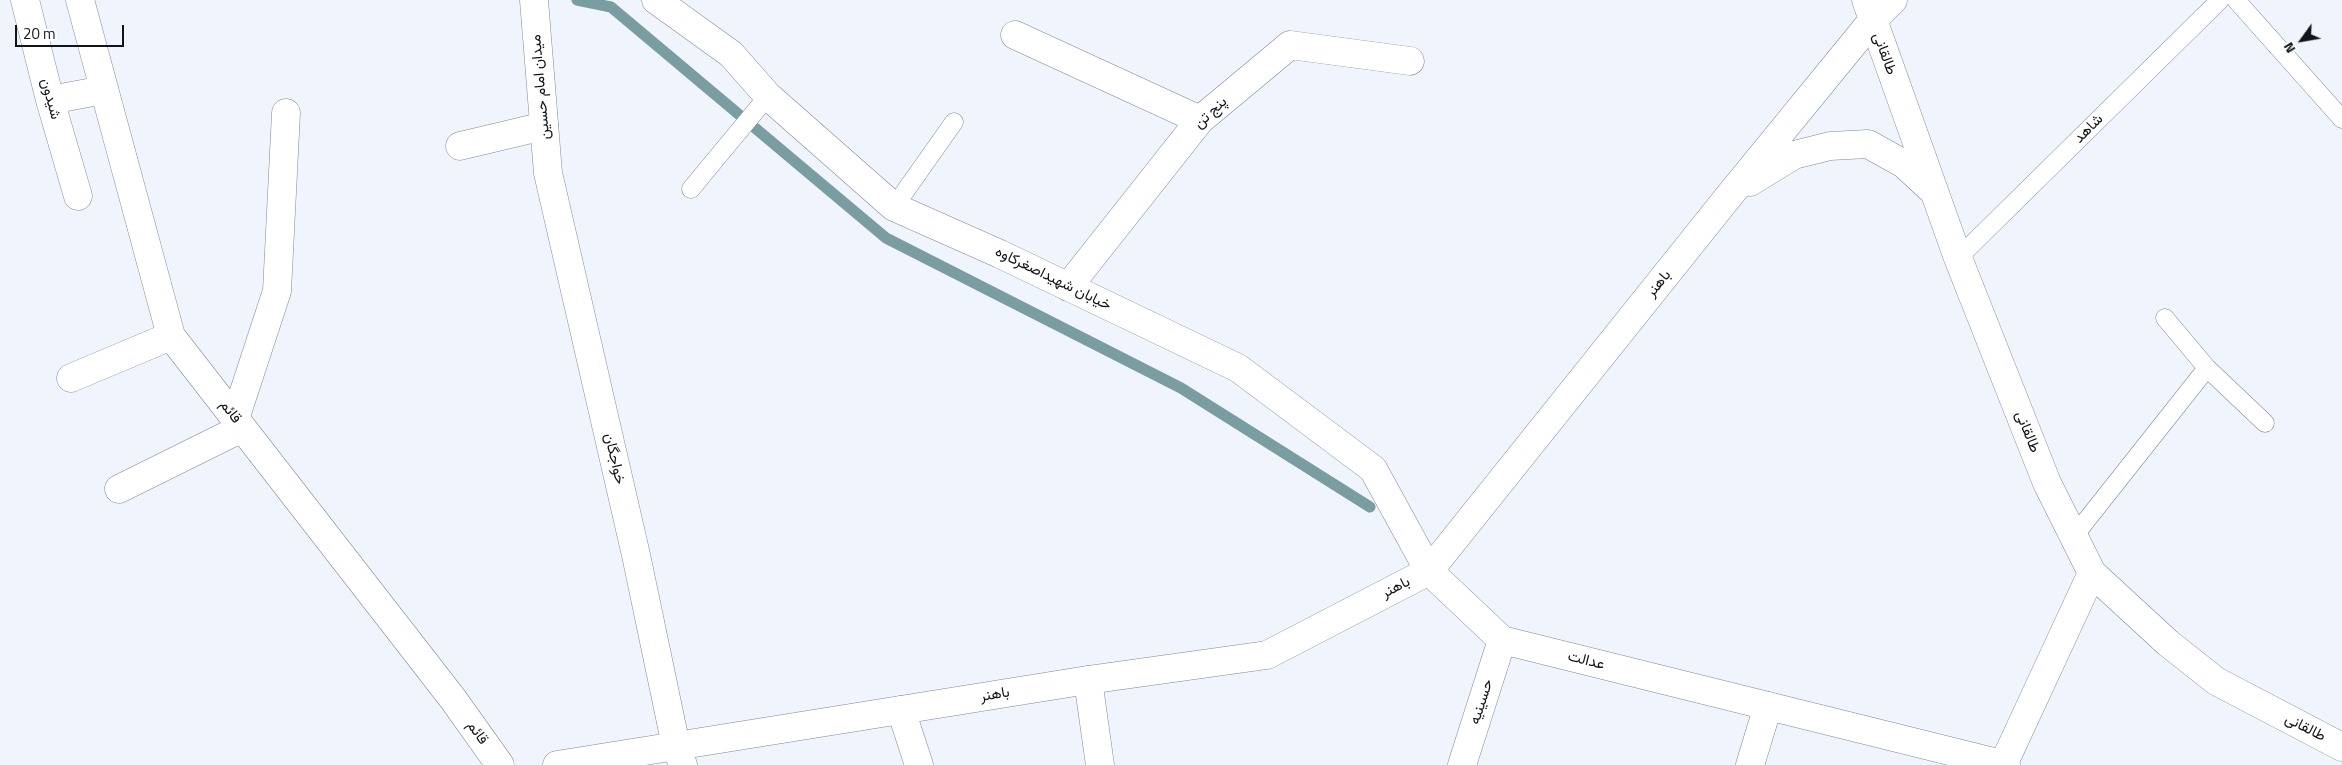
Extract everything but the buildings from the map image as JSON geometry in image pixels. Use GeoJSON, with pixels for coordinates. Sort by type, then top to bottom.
{"type":"FeatureCollection","features":[{"type":"Feature","properties":{"kind":"street","name":"شیدون"},"geometry":{"type":"LineString","coordinates":[[25,0],[50,100],[78,196]]}},
{"type":"Feature","properties":{"kind":"street","name":"قائم"},"geometry":{"type":"LineString","coordinates":[[80,0],[170,336],[452,698],[500,765]]}},
{"type":"Feature","properties":{"kind":"street","name":"خیابان شهیداصغرکاوه"},"geometry":{"type":"LineString","coordinates":[[656,0],[731,54],[768,96],[894,206],[1238,368],[1373,469],[1429,571]]}},
{"type":"Feature","properties":{"kind":"street","name":"باهنر"},"geometry":{"type":"LineString","coordinates":[[557,765],[673,759],[900,710],[1088,680],[1267,655],[1429,571],[1729,196],[1869,11],[1893,0]]}},
{"type":"Feature","properties":{"kind":"street","name":"میدان امام حسین"},"geometry":{"type":"LineString","coordinates":[[531,7],[548,173]]}},
{"type":"Feature","properties":{"kind":"street","name":"طالقانی"},"geometry":{"type":"LineString","coordinates":[[1869,11],[1958,258],[2048,483],[2092,573],[2168,644],[2216,680],[2342,747]]}},
{"type":"Feature","properties":{"kind":"street"},"geometry":{"type":"LineString","coordinates":[[1015,35],[1200,120]]}},
{"type":"Feature","properties":{"kind":"street","name":"پنج تن"},"geometry":{"type":"LineString","coordinates":[[1068,287],[1200,120],[1290,44],[1410,61]]}},
{"type":"Feature","properties":{"kind":"street"},"geometry":{"type":"LineString","coordinates":[[50,100],[104,90]]}},
{"type":"Feature","properties":{"kind":"street"},"geometry":{"type":"LineString","coordinates":[[119,489],[239,424],[277,291],[286,113]]}},
{"type":"Feature","properties":{"kind":"street"},"geometry":{"type":"LineString","coordinates":[[460,146],[544,126]]}},
{"type":"Feature","properties":{"kind":"street"},"geometry":{"type":"LineString","coordinates":[[1729,196],[1794,155],[1830,146],[1868,144],[1904,164],[1934,192]]}},
{"type":"Feature","properties":{"kind":"street","name":"خواجگان"},"geometry":{"type":"LineString","coordinates":[[548,173],[636,556],[673,759]]}},
{"type":"Feature","properties":{"kind":"street"},"geometry":{"type":"LineString","coordinates":[[71,378],[170,336]]}},
{"type":"Feature","properties":{"kind":"street","name":"عدالت"},"geometry":{"type":"LineString","coordinates":[[1429,571],[1502,640],[2005,765]]}},
{"type":"Feature","properties":{"kind":"street"},"geometry":{"type":"LineString","coordinates":[[2005,765],[2092,573]]}},
{"type":"Feature","properties":{"kind":"street","name":"حسینیه"},"geometry":{"type":"LineString","coordinates":[[1462,765],[1502,640]]}},
{"type":"Feature","properties":{"kind":"street"},"geometry":{"type":"LineString","coordinates":[[1088,680],[1100,765]]}},
{"type":"Feature","properties":{"kind":"street"},"geometry":{"type":"LineString","coordinates":[[1750,765],[1768,706]]}},
{"type":"Feature","properties":{"kind":"street"},"geometry":{"type":"LineString","coordinates":[[900,710],[919,765]]}},
{"type":"Feature","properties":{"kind":"lane","name":"شاهد"},"geometry":{"type":"LineString","coordinates":[[1958,258],[2220,0]]}},
{"type":"Feature","properties":{"kind":"lane"},"geometry":{"type":"LineString","coordinates":[[2236,0],[2342,119]]}},
{"type":"Feature","properties":{"kind":"lane"},"geometry":{"type":"LineString","coordinates":[[691,189],[768,96]]}},
{"type":"Feature","properties":{"kind":"lane"},"geometry":{"type":"LineString","coordinates":[[894,206],[954,122]]}},
{"type":"Feature","properties":{"kind":"lane"},"geometry":{"type":"LineString","coordinates":[[2165,318],[2207,368],[2265,423]]}},
{"type":"Feature","properties":{"kind":"lane"},"geometry":{"type":"LineString","coordinates":[[2074,536],[2207,368]]}},
{"type":"Feature","properties":{"kind":"waterway"},"geometry":{"type":"LineString","coordinates":[[577,0],[611,7],[886,238],[1181,388],[1370,507]]}}]}
